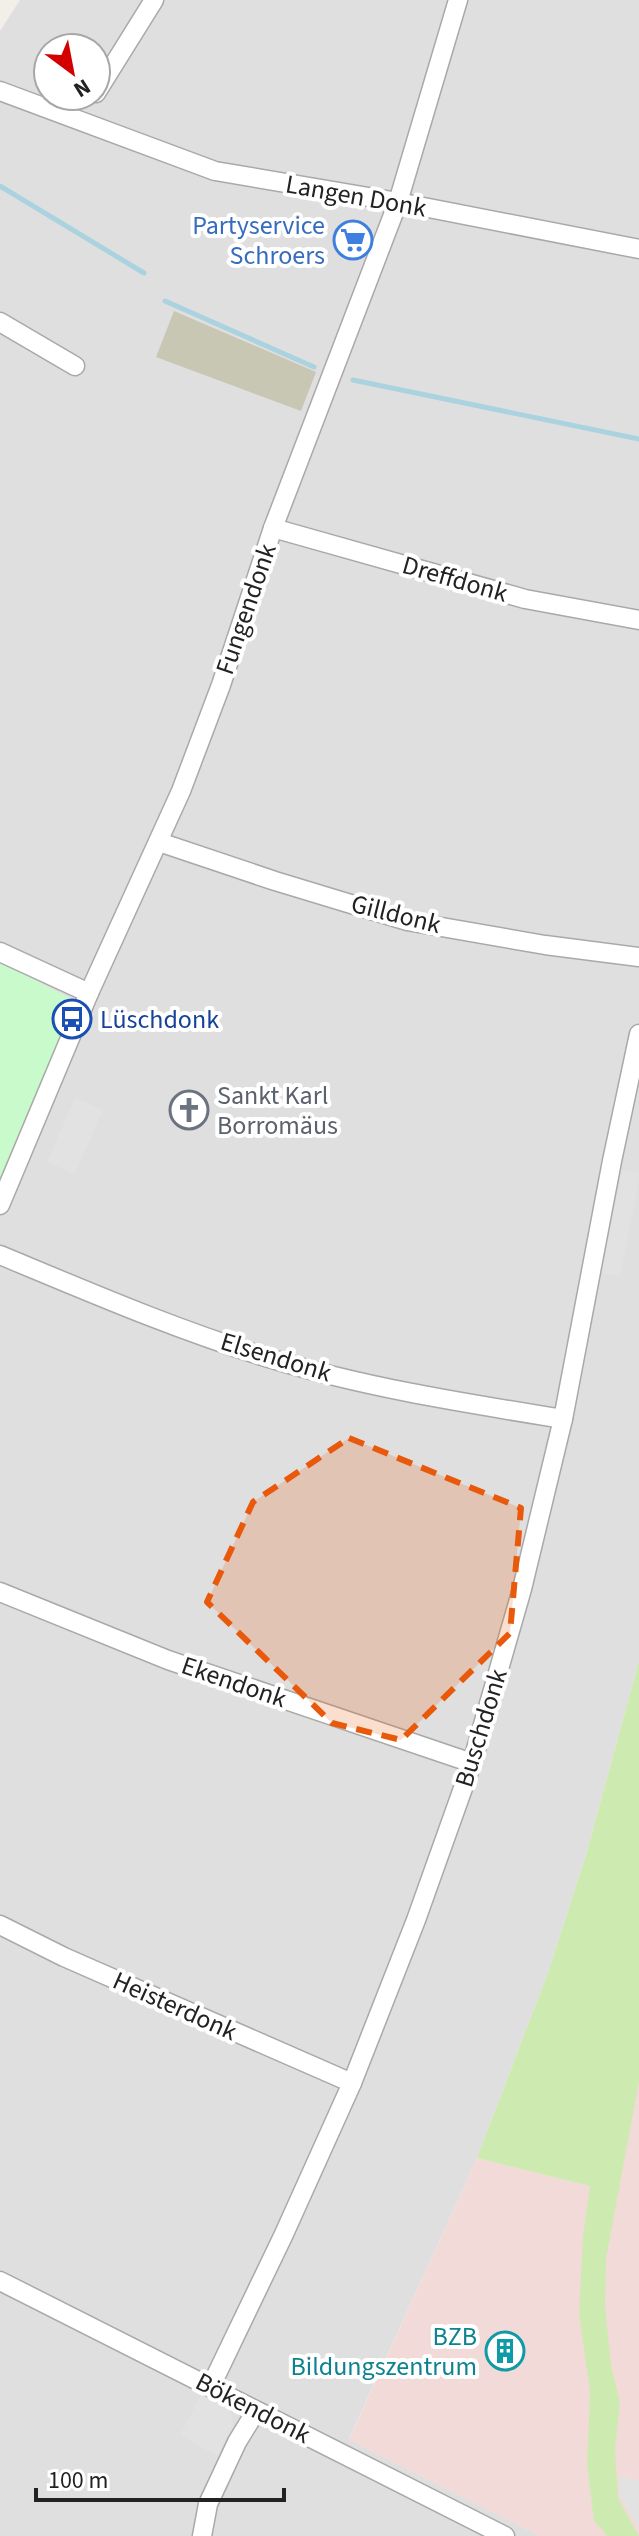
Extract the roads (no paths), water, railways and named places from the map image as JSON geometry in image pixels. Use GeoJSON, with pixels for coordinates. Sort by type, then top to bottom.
{"type":"FeatureCollection","features":[{"type":"Feature","properties":{"kind":"street"},"geometry":{"type":"LineString","coordinates":[[112,68],[154,0]]}},
{"type":"Feature","properties":{"kind":"street","name":"Fungendonk"},"geometry":{"type":"LineString","coordinates":[[0,1205],[89,993],[181,791],[221,685],[273,528],[398,202],[458,0]]}},
{"type":"Feature","properties":{"kind":"street","name":"Langen Donk"},"geometry":{"type":"LineString","coordinates":[[0,91],[215,171],[398,202],[639,249]]}},
{"type":"Feature","properties":{"kind":"street"},"geometry":{"type":"LineString","coordinates":[[80,120],[85,112]]}},
{"type":"Feature","properties":{"kind":"street"},"geometry":{"type":"LineString","coordinates":[[0,322],[75,366]]}},
{"type":"Feature","properties":{"kind":"street","name":"Dreffdonk"},"geometry":{"type":"LineString","coordinates":[[273,528],[525,599],[639,620]]}},
{"type":"Feature","properties":{"kind":"street","name":"Gilldonk"},"geometry":{"type":"LineString","coordinates":[[159,842],[407,921],[545,945],[639,957]]}},
{"type":"Feature","properties":{"kind":"street"},"geometry":{"type":"LineString","coordinates":[[1,956],[89,993]]}},
{"type":"Feature","properties":{"kind":"street","name":"Buschdonk"},"geometry":{"type":"LineString","coordinates":[[211,2386],[352,2083],[416,1920],[472,1763],[522,1589],[563,1419],[639,1034]]}},
{"type":"Feature","properties":{"kind":"street","name":"Elsendonk"},"geometry":{"type":"LineString","coordinates":[[0,1255],[131,1309],[272,1359],[416,1395],[563,1419]]}},
{"type":"Feature","properties":{"kind":"street","name":"Ekendonk"},"geometry":{"type":"LineString","coordinates":[[0,1592],[168,1660],[472,1763]]}},
{"type":"Feature","properties":{"kind":"street","name":"Heisterdonk"},"geometry":{"type":"LineString","coordinates":[[0,1925],[64,1957],[352,2083]]}},
{"type":"Feature","properties":{"kind":"street","name":"Bökendonk"},"geometry":{"type":"LineString","coordinates":[[0,2281],[505,2536]]}},
{"type":"Feature","properties":{"kind":"street"},"geometry":{"type":"LineString","coordinates":[[202,2536],[208,2504],[237,2442],[256,2411]]}},
{"type":"Feature","properties":{"kind":"waterway"},"geometry":{"type":"LineString","coordinates":[[0,186],[144,273]]}},
{"type":"Feature","properties":{"kind":"waterway"},"geometry":{"type":"LineString","coordinates":[[165,301],[314,367]]}},
{"type":"Feature","properties":{"kind":"waterway"},"geometry":{"type":"LineString","coordinates":[[353,380],[639,439]]}},
{"type":"Feature","properties":{"kind":"place","name":"Partyservice Schroers"},"geometry":{"type":"Point","coordinates":[353,240]}},
{"type":"Feature","properties":{"kind":"place","name":"Lüschdonk"},"geometry":{"type":"Point","coordinates":[72,1019]}},
{"type":"Feature","properties":{"kind":"place","name":"Sankt Karl Borromäus"},"geometry":{"type":"Point","coordinates":[189,1110]}},
{"type":"Feature","properties":{"kind":"place","name":"BZB Bildungszentrum"},"geometry":{"type":"Point","coordinates":[505,2351]}}]}
